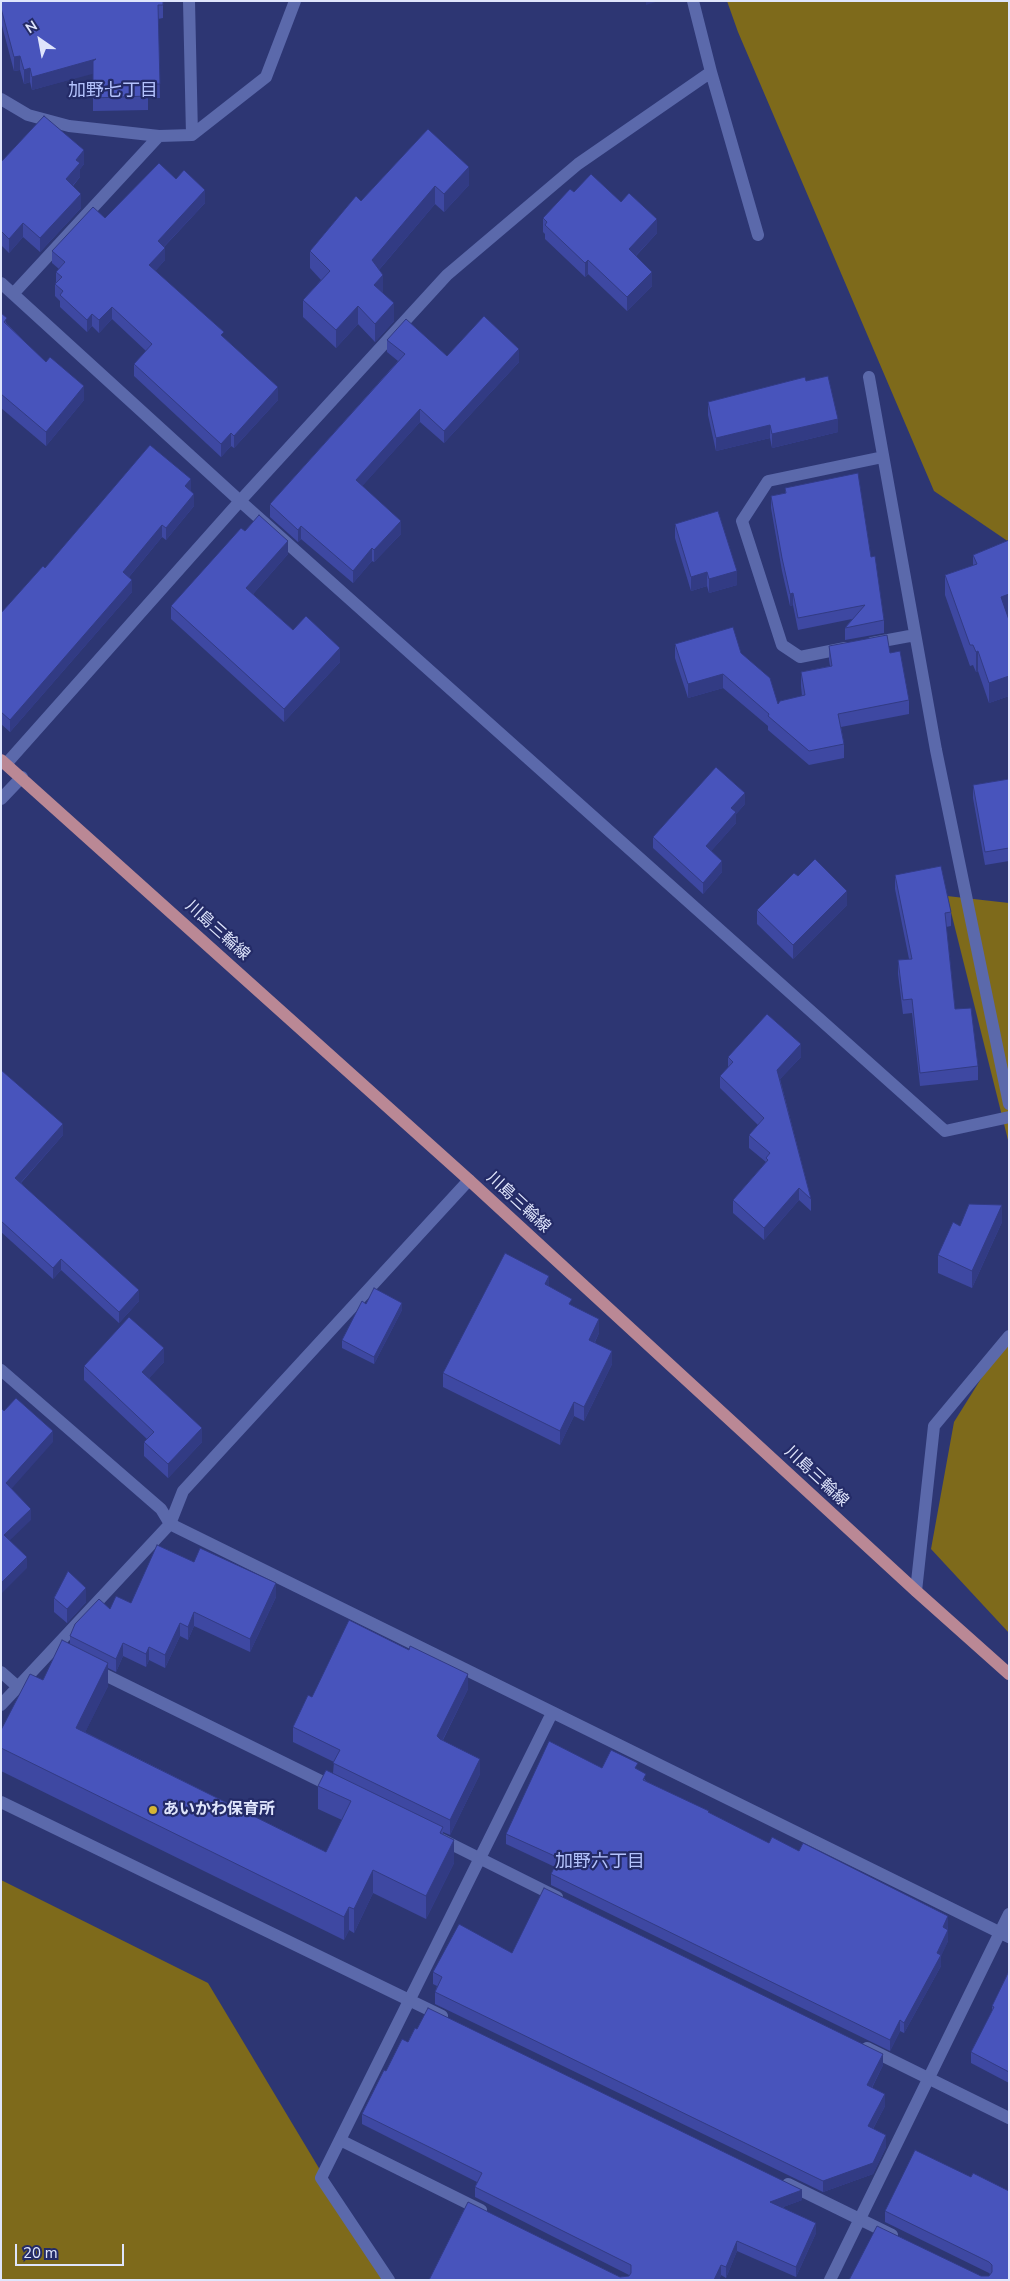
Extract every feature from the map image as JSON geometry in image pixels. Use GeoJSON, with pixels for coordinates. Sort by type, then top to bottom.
{"type":"FeatureCollection","features":[{"type":"Feature","properties":{"kind":"main road","name":"川島三輪線"},"geometry":{"type":"LineString","coordinates":[[4,762],[469,1180],[916,1591],[1009,1674]]}},
{"type":"Feature","properties":{"kind":"street"},"geometry":{"type":"LineString","coordinates":[[189,1],[192,135]]}},
{"type":"Feature","properties":{"kind":"street"},"geometry":{"type":"LineString","coordinates":[[1,99],[28,115],[69,126],[159,136],[192,135],[266,77],[295,1]]}},
{"type":"Feature","properties":{"kind":"street"},"geometry":{"type":"LineString","coordinates":[[693,1],[711,72],[758,235]]}},
{"type":"Feature","properties":{"kind":"street"},"geometry":{"type":"LineString","coordinates":[[4,762],[240,500],[447,276],[578,164],[711,72]]}},
{"type":"Feature","properties":{"kind":"street"},"geometry":{"type":"LineString","coordinates":[[13,294],[159,136]]}},
{"type":"Feature","properties":{"kind":"street"},"geometry":{"type":"LineString","coordinates":[[1,283],[240,500],[945,1131],[1009,1117]]}},
{"type":"Feature","properties":{"kind":"street"},"geometry":{"type":"LineString","coordinates":[[869,377],[938,759],[1009,1104]]}},
{"type":"Feature","properties":{"kind":"street"},"geometry":{"type":"LineString","coordinates":[[883,457],[768,481],[742,521],[782,644],[800,657],[915,635]]}},
{"type":"Feature","properties":{"kind":"street"},"geometry":{"type":"LineString","coordinates":[[1,800],[22,777]]}},
{"type":"Feature","properties":{"kind":"street"},"geometry":{"type":"LineString","coordinates":[[1,1705],[170,1524],[183,1490],[469,1180]]}},
{"type":"Feature","properties":{"kind":"street"},"geometry":{"type":"LineString","coordinates":[[916,1591],[934,1426],[1009,1336]]}},
{"type":"Feature","properties":{"kind":"street"},"geometry":{"type":"LineString","coordinates":[[1,1370],[161,1509],[170,1524],[1004,1935]]}},
{"type":"Feature","properties":{"kind":"street"},"geometry":{"type":"LineString","coordinates":[[53,1650],[346,1793]]}},
{"type":"Feature","properties":{"kind":"street"},"geometry":{"type":"LineString","coordinates":[[1,1672],[18,1687]]}},
{"type":"Feature","properties":{"kind":"street"},"geometry":{"type":"LineString","coordinates":[[390,2280],[321,2178],[552,1713]]}},
{"type":"Feature","properties":{"kind":"street"},"geometry":{"type":"LineString","coordinates":[[1,1802],[454,2022]]}},
{"type":"Feature","properties":{"kind":"street"},"geometry":{"type":"LineString","coordinates":[[426,1832],[570,1903]]}},
{"type":"Feature","properties":{"kind":"street"},"geometry":{"type":"LineString","coordinates":[[830,2280],[929,2078],[1004,1935],[1009,1914]]}},
{"type":"Feature","properties":{"kind":"street"},"geometry":{"type":"LineString","coordinates":[[857,2043],[1009,2118]]}},
{"type":"Feature","properties":{"kind":"street"},"geometry":{"type":"LineString","coordinates":[[340,2140],[491,2214]]}},
{"type":"Feature","properties":{"kind":"street"},"geometry":{"type":"LineString","coordinates":[[780,2180],[904,2241]]}},
{"type":"Feature","properties":{"kind":"shaded area"},"geometry":{"type":"Polygon","coordinates":[[[727,1],[1009,1],[1009,542],[934,491],[738,32],[727,1]]]}},
{"type":"Feature","properties":{"kind":"shaded area"},"geometry":{"type":"Polygon","coordinates":[[[947,896],[1009,903],[1009,1144],[947,896]]]}},
{"type":"Feature","properties":{"kind":"shaded area"},"geometry":{"type":"Polygon","coordinates":[[[1009,1334],[1009,1633],[931,1549],[954,1422],[1009,1334]]]}},
{"type":"Feature","properties":{"kind":"shaded area"},"geometry":{"type":"Polygon","coordinates":[[[1,1880],[208,1983],[386,2280],[1,2280],[1,1880]]]}},
{"type":"Feature","properties":{"kind":"building"},"geometry":{"type":"Polygon","coordinates":[[[1,1],[163,1],[163,5],[158,5],[160,84],[147,84],[148,96],[93,98],[93,61],[96,59],[32,77],[30,68],[24,70],[20,56],[14,57],[1,8],[1,1]]]}},
{"type":"Feature","properties":{"kind":"building"},"geometry":{"type":"Polygon","coordinates":[[[44,116],[84,150],[76,160],[80,163],[66,179],[81,194],[40,238],[23,223],[9,239],[1,231],[1,162],[44,116]]]}},
{"type":"Feature","properties":{"kind":"building"},"geometry":{"type":"Polygon","coordinates":[[[428,129],[469,167],[444,194],[435,186],[372,260],[383,275],[374,285],[394,303],[375,324],[358,306],[336,330],[303,300],[330,271],[310,251],[356,196],[361,201],[428,129]]]}},
{"type":"Feature","properties":{"kind":"building"},"geometry":{"type":"Polygon","coordinates":[[[159,163],[176,179],[184,170],[205,190],[158,241],[165,248],[149,265],[224,332],[221,335],[278,387],[234,436],[231,433],[221,444],[134,364],[152,344],[112,307],[99,320],[92,314],[87,320],[60,295],[63,291],[55,284],[62,277],[56,272],[65,262],[52,251],[93,207],[105,218],[159,163]]]}},
{"type":"Feature","properties":{"kind":"building"},"geometry":{"type":"Polygon","coordinates":[[[591,174],[621,202],[629,193],[657,219],[629,249],[652,272],[627,297],[588,260],[585,263],[545,225],[547,222],[543,218],[570,189],[574,192],[591,174]]]}},
{"type":"Feature","properties":{"kind":"building"},"geometry":{"type":"Polygon","coordinates":[[[1,313],[7,318],[4,322],[46,362],[50,357],[84,386],[46,432],[1,394],[1,313]]]}},
{"type":"Feature","properties":{"kind":"building"},"geometry":{"type":"Polygon","coordinates":[[[484,316],[519,349],[444,431],[420,409],[356,480],[401,521],[374,550],[372,548],[353,571],[301,526],[298,530],[270,504],[405,354],[387,340],[406,319],[447,356],[484,316]]]}},
{"type":"Feature","properties":{"kind":"building"},"geometry":{"type":"Polygon","coordinates":[[[828,376],[838,419],[772,434],[770,425],[716,438],[708,402],[805,377],[806,381],[828,376]]]}},
{"type":"Feature","properties":{"kind":"building"},"geometry":{"type":"Polygon","coordinates":[[[150,445],[191,479],[185,486],[194,494],[166,528],[162,525],[123,572],[132,580],[10,720],[1,712],[1,613],[43,566],[45,568],[150,445]]]}},
{"type":"Feature","properties":{"kind":"building"},"geometry":{"type":"Polygon","coordinates":[[[858,473],[871,557],[875,556],[884,620],[845,628],[865,605],[798,618],[793,593],[790,594],[782,558],[771,496],[786,493],[785,488],[858,473]]]}},
{"type":"Feature","properties":{"kind":"building"},"geometry":{"type":"Polygon","coordinates":[[[718,511],[737,571],[709,579],[707,572],[691,577],[675,524],[718,511]]]}},
{"type":"Feature","properties":{"kind":"building"},"geometry":{"type":"Polygon","coordinates":[[[259,515],[288,541],[246,588],[293,630],[306,616],[340,648],[284,709],[171,606],[241,528],[245,531],[259,515]]]}},
{"type":"Feature","properties":{"kind":"building"},"geometry":{"type":"Polygon","coordinates":[[[1009,540],[1009,594],[1001,597],[1009,620],[1009,676],[989,683],[978,651],[976,652],[973,645],[970,645],[945,575],[977,564],[973,555],[1009,540]]]}},
{"type":"Feature","properties":{"kind":"building"},"geometry":{"type":"Polygon","coordinates":[[[733,627],[741,653],[770,678],[778,704],[780,701],[805,695],[801,672],[832,666],[829,646],[887,635],[890,653],[900,651],[909,700],[838,714],[844,744],[809,751],[723,674],[688,684],[675,644],[733,627]]]}},
{"type":"Feature","properties":{"kind":"building"},"geometry":{"type":"Polygon","coordinates":[[[716,767],[745,793],[731,808],[736,812],[706,846],[722,861],[703,883],[653,837],[716,767]]]}},
{"type":"Feature","properties":{"kind":"building"},"geometry":{"type":"Polygon","coordinates":[[[1009,779],[1009,848],[985,852],[973,785],[1009,779]]]}},
{"type":"Feature","properties":{"kind":"building"},"geometry":{"type":"Polygon","coordinates":[[[815,859],[847,891],[793,945],[757,910],[794,873],[798,876],[815,859]]]}},
{"type":"Feature","properties":{"kind":"building"},"geometry":{"type":"Polygon","coordinates":[[[941,866],[951,912],[945,913],[955,1009],[971,1008],[978,1066],[920,1073],[912,999],[903,1000],[898,960],[912,959],[895,875],[941,866]]]}},
{"type":"Feature","properties":{"kind":"building"},"geometry":{"type":"Polygon","coordinates":[[[767,1014],[801,1044],[777,1070],[811,1199],[799,1188],[764,1228],[733,1200],[768,1160],[766,1158],[770,1153],[749,1135],[764,1118],[720,1076],[733,1062],[728,1057],[767,1014]]]}},
{"type":"Feature","properties":{"kind":"building"},"geometry":{"type":"Polygon","coordinates":[[[1,1070],[63,1124],[15,1178],[139,1290],[119,1312],[61,1259],[53,1268],[1,1221],[1,1070]]]}},
{"type":"Feature","properties":{"kind":"building"},"geometry":{"type":"Polygon","coordinates":[[[969,1204],[1002,1205],[972,1271],[938,1255],[953,1222],[960,1226],[969,1204]]]}},
{"type":"Feature","properties":{"kind":"building"},"geometry":{"type":"Polygon","coordinates":[[[505,1253],[549,1276],[545,1284],[572,1299],[569,1304],[599,1319],[589,1340],[612,1351],[584,1407],[574,1402],[560,1431],[443,1373],[505,1253]]]}},
{"type":"Feature","properties":{"kind":"building"},"geometry":{"type":"Polygon","coordinates":[[[374,1288],[402,1303],[374,1357],[342,1340],[362,1301],[366,1304],[374,1288]]]}},
{"type":"Feature","properties":{"kind":"building"},"geometry":{"type":"Polygon","coordinates":[[[129,1317],[164,1348],[142,1372],[202,1428],[168,1464],[144,1442],[154,1432],[84,1366],[129,1317]]]}},
{"type":"Feature","properties":{"kind":"building"},"geometry":{"type":"Polygon","coordinates":[[[16,1398],[53,1431],[6,1483],[31,1509],[4,1535],[27,1557],[1,1583],[1,1408],[4,1411],[16,1398]]]}},
{"type":"Feature","properties":{"kind":"building"},"geometry":{"type":"Polygon","coordinates":[[[157,1545],[194,1562],[200,1548],[276,1583],[250,1639],[194,1612],[188,1627],[180,1623],[165,1655],[149,1647],[146,1654],[123,1643],[116,1659],[70,1636],[75,1624],[99,1599],[110,1609],[116,1596],[131,1603],[157,1545]]]}},
{"type":"Feature","properties":{"kind":"building"},"geometry":{"type":"Polygon","coordinates":[[[68,1571],[86,1588],[67,1609],[54,1598],[68,1571]]]}},
{"type":"Feature","properties":{"kind":"building"},"geometry":{"type":"Polygon","coordinates":[[[349,1620],[409,1650],[410,1646],[468,1674],[437,1736],[480,1759],[450,1820],[333,1763],[340,1750],[293,1727],[308,1695],[312,1697],[349,1620]]]}},
{"type":"Feature","properties":{"kind":"building"},"geometry":{"type":"Polygon","coordinates":[[[62,1640],[108,1663],[76,1728],[326,1852],[351,1801],[318,1786],[326,1770],[443,1827],[440,1833],[454,1840],[426,1896],[373,1870],[354,1909],[349,1907],[344,1917],[1,1748],[1,1730],[30,1674],[43,1680],[62,1640]]]}},
{"type":"Feature","properties":{"kind":"building"},"geometry":{"type":"Polygon","coordinates":[[[549,1741],[602,1768],[611,1750],[638,1763],[635,1768],[646,1774],[643,1780],[709,1811],[769,1843],[772,1837],[799,1851],[803,1843],[948,1916],[943,1927],[948,1930],[937,1953],[941,1955],[904,2023],[900,2020],[890,2040],[551,1874],[559,1858],[506,1834],[549,1741]]]}},
{"type":"Feature","properties":{"kind":"building"},"geometry":{"type":"Polygon","coordinates":[[[544,1888],[883,2054],[867,2085],[885,2094],[868,2126],[886,2135],[873,2163],[823,2181],[435,1992],[442,1977],[433,1972],[459,1924],[512,1953],[544,1888]]]}},
{"type":"Feature","properties":{"kind":"building"},"geometry":{"type":"Polygon","coordinates":[[[1009,1971],[1009,2072],[971,2052],[994,2007],[992,2006],[1009,1971]]]}},
{"type":"Feature","properties":{"kind":"building"},"geometry":{"type":"Polygon","coordinates":[[[428,2008],[802,2190],[770,2202],[816,2223],[796,2267],[737,2241],[726,2267],[721,2265],[714,2280],[429,2280],[468,2202],[620,2277],[629,2276],[631,2265],[475,2187],[482,2173],[362,2114],[402,2039],[408,2042],[428,2008]]]}},
{"type":"Feature","properties":{"kind":"building"},"geometry":{"type":"Polygon","coordinates":[[[915,2150],[971,2177],[973,2173],[1009,2191],[1009,2280],[849,2280],[877,2226],[981,2276],[989,2276],[992,2272],[992,2265],[989,2262],[885,2211],[915,2150]]]}},
{"type":"Feature","properties":{"kind":"place","name":"あいかわ保育所"},"geometry":{"type":"Point","coordinates":[153,1810]}},
{"type":"Feature","properties":{"kind":"district","name":"加野七丁目"},"geometry":{"type":"Point","coordinates":[113,92]}},
{"type":"Feature","properties":{"kind":"district","name":"加野六丁目"},"geometry":{"type":"Point","coordinates":[600,1863]}}]}
